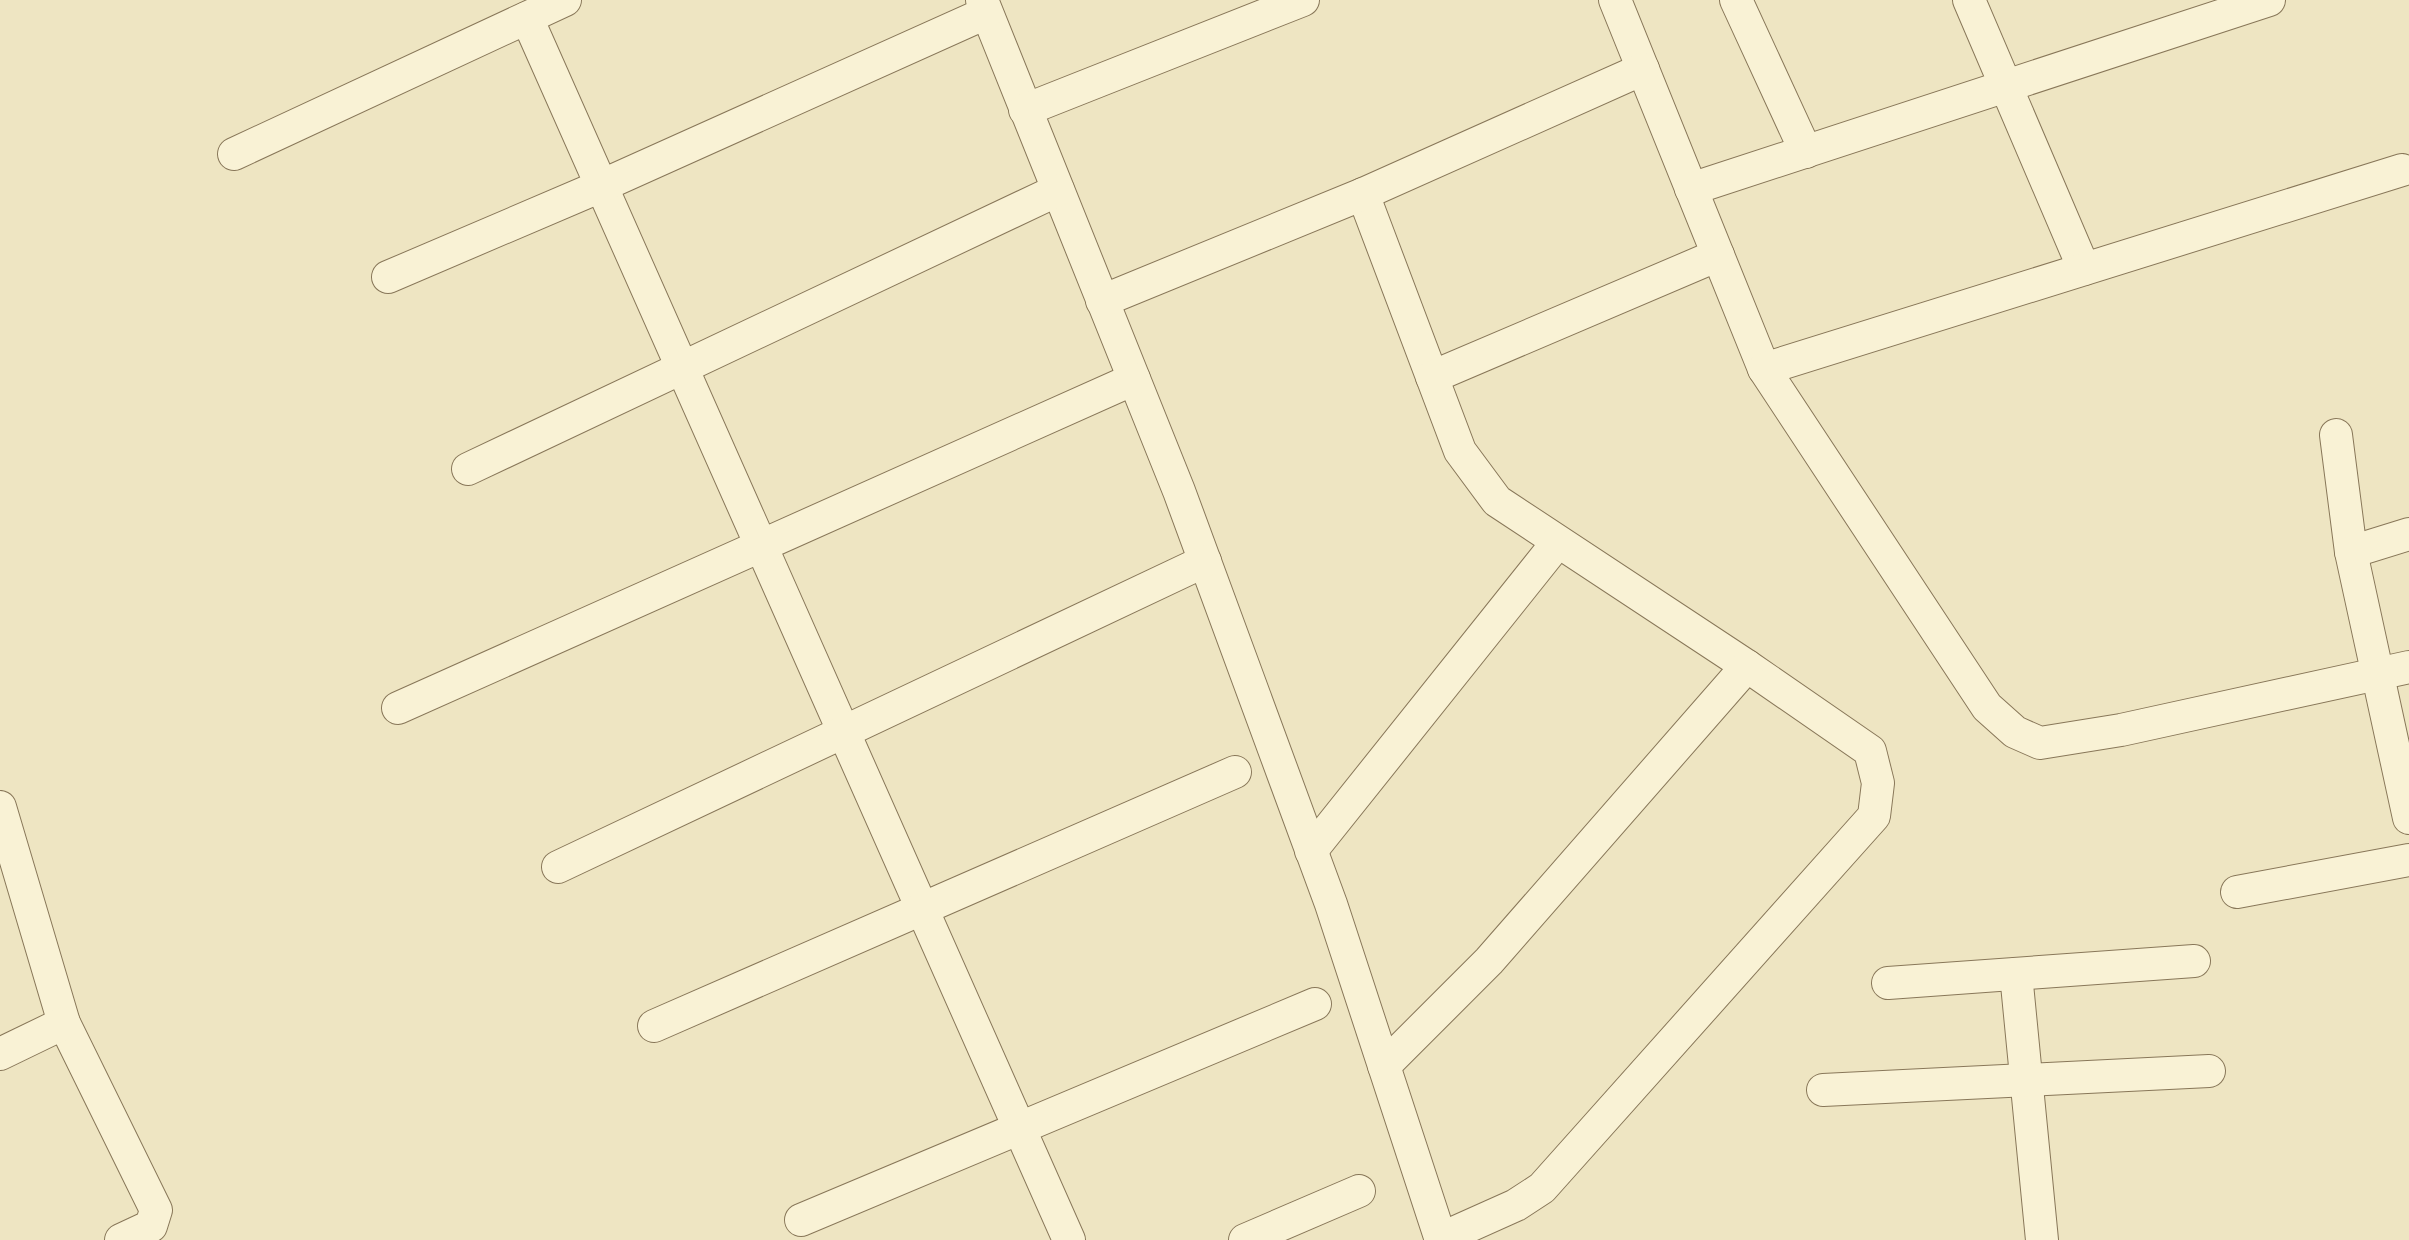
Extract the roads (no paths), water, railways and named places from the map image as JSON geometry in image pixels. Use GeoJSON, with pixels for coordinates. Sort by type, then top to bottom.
{"type":"FeatureCollection","features":[{"type":"Feature","properties":{"kind":"street"},"geometry":{"type":"LineString","coordinates":[[234,154],[566,0]]}},
{"type":"Feature","properties":{"kind":"street"},"geometry":{"type":"LineString","coordinates":[[1025,110],[1304,0]]}},
{"type":"Feature","properties":{"kind":"street"},"geometry":{"type":"LineString","coordinates":[[1616,0],[1764,369],[1987,707],[2015,732],[2040,743],[2109,732],[2409,667]]}},
{"type":"Feature","properties":{"kind":"street"},"geometry":{"type":"LineString","coordinates":[[1736,0],[1806,152]]}},
{"type":"Feature","properties":{"kind":"street"},"geometry":{"type":"LineString","coordinates":[[1969,0],[2084,269]]}},
{"type":"Feature","properties":{"kind":"street"},"geometry":{"type":"LineString","coordinates":[[1691,189],[2269,0]]}},
{"type":"Feature","properties":{"kind":"street"},"geometry":{"type":"LineString","coordinates":[[388,277],[601,186],[984,7],[1134,379],[1331,904],[1440,1239],[1516,1205],[1542,1188],[1875,816],[1878,783],[1870,751],[1747,666],[1557,543],[1497,501],[1460,451],[1363,194]]}},
{"type":"Feature","properties":{"kind":"street"},"geometry":{"type":"LineString","coordinates":[[526,18],[1069,1240]]}},
{"type":"Feature","properties":{"kind":"street"},"geometry":{"type":"LineString","coordinates":[[1102,301],[1363,194],[1643,69]]}},
{"type":"Feature","properties":{"kind":"street"},"geometry":{"type":"LineString","coordinates":[[1764,369],[2402,170]]}},
{"type":"Feature","properties":{"kind":"street"},"geometry":{"type":"LineString","coordinates":[[468,469],[1058,190]]}},
{"type":"Feature","properties":{"kind":"street"},"geometry":{"type":"LineString","coordinates":[[1432,377],[1718,255]]}},
{"type":"Feature","properties":{"kind":"street"},"geometry":{"type":"LineString","coordinates":[[398,708],[1134,379]]}},
{"type":"Feature","properties":{"kind":"street"},"geometry":{"type":"LineString","coordinates":[[2336,435],[2351,552],[2409,818]]}},
{"type":"Feature","properties":{"kind":"street"},"geometry":{"type":"LineString","coordinates":[[2351,552],[2409,534]]}},
{"type":"Feature","properties":{"kind":"street"},"geometry":{"type":"LineString","coordinates":[[1311,850],[1557,543]]}},
{"type":"Feature","properties":{"kind":"street"},"geometry":{"type":"LineString","coordinates":[[558,867],[1204,561]]}},
{"type":"Feature","properties":{"kind":"street"},"geometry":{"type":"LineString","coordinates":[[1384,1066],[1489,961],[1747,666]]}},
{"type":"Feature","properties":{"kind":"street"},"geometry":{"type":"LineString","coordinates":[[654,1026],[1235,772]]}},
{"type":"Feature","properties":{"kind":"street"},"geometry":{"type":"LineString","coordinates":[[3,825],[64,1023],[156,1210],[151,1226],[121,1240]]}},
{"type":"Feature","properties":{"kind":"street"},"geometry":{"type":"LineString","coordinates":[[2237,892],[2409,860]]}},
{"type":"Feature","properties":{"kind":"street"},"geometry":{"type":"LineString","coordinates":[[1888,983],[2194,961]]}},
{"type":"Feature","properties":{"kind":"street"},"geometry":{"type":"LineString","coordinates":[[2016,974],[2042,1240]]}},
{"type":"Feature","properties":{"kind":"street"},"geometry":{"type":"LineString","coordinates":[[801,1220],[1315,1004]]}},
{"type":"Feature","properties":{"kind":"street"},"geometry":{"type":"LineString","coordinates":[[0,1054],[64,1023]]}},
{"type":"Feature","properties":{"kind":"street"},"geometry":{"type":"LineString","coordinates":[[1823,1090],[2209,1071]]}},
{"type":"Feature","properties":{"kind":"street"},"geometry":{"type":"LineString","coordinates":[[1245,1240],[1359,1191]]}}]}
